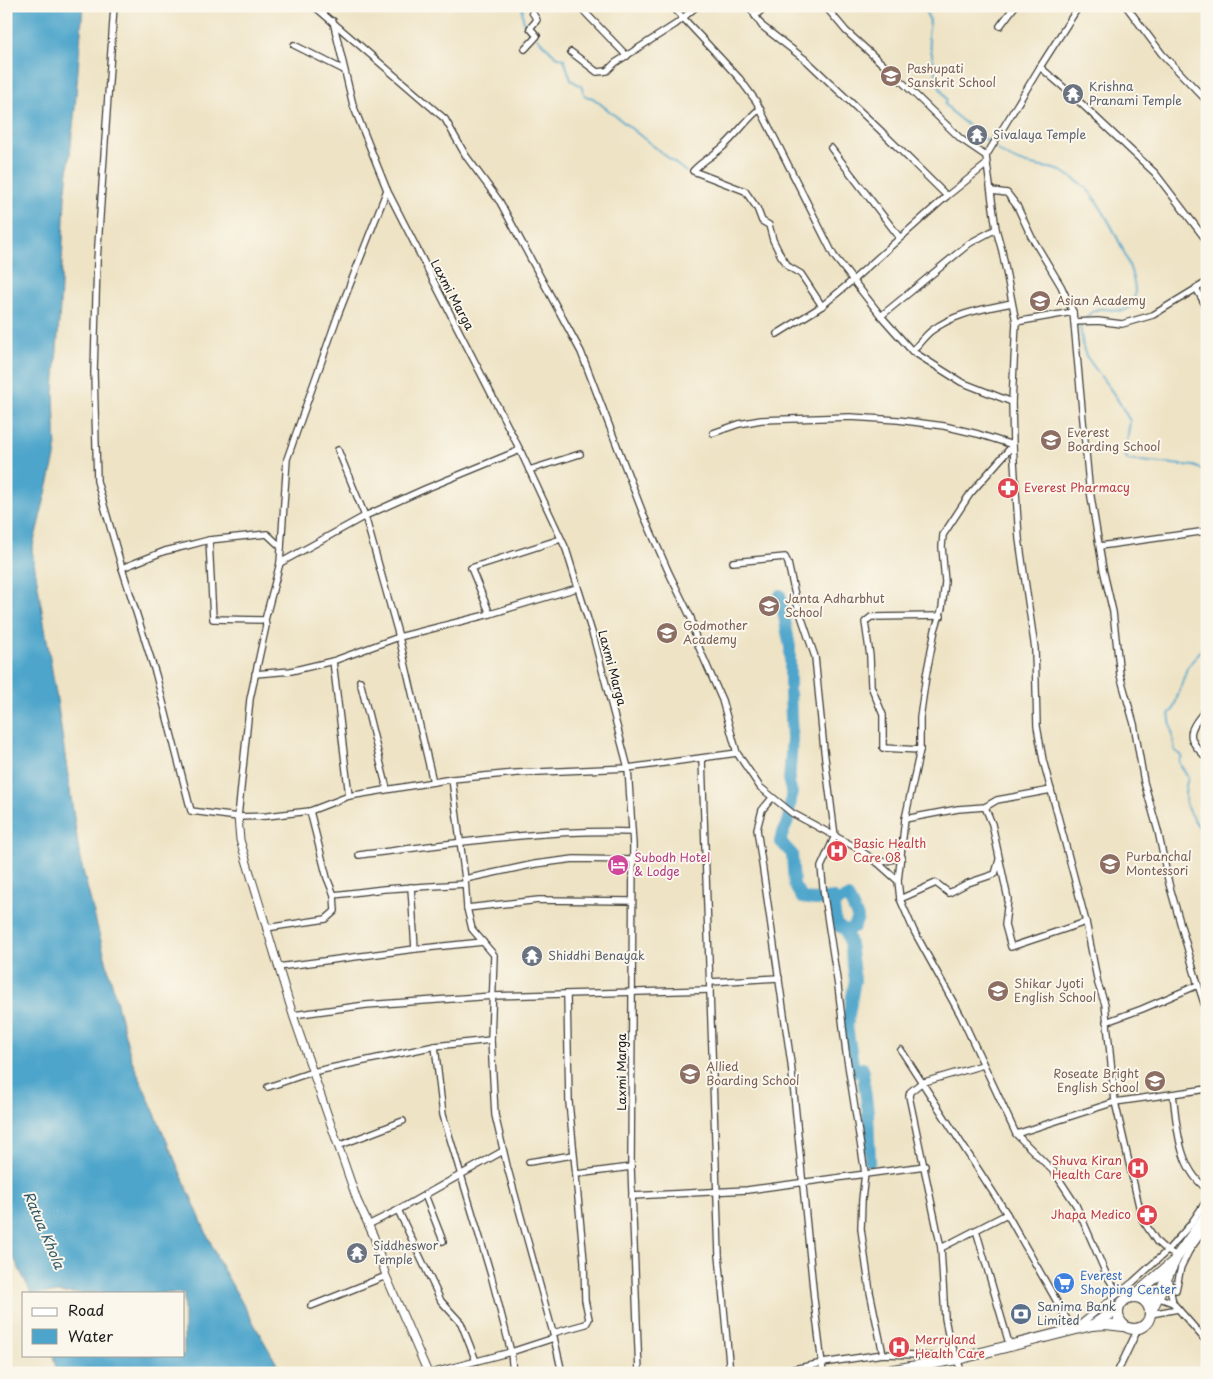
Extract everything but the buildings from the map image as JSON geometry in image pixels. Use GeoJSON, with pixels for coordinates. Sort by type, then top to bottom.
{"type":"FeatureCollection","features":[{"type":"Feature","properties":{"kind":"highway"},"geometry":{"type":"LineString","coordinates":[[876,1373],[958,1359],[1092,1326],[1106,1324],[1123,1326],[1130,1330],[1146,1326],[1168,1276],[1207,1214]]}},
{"type":"Feature","properties":{"kind":"highway"},"geometry":{"type":"LineString","coordinates":[[1123,1326],[1118,1312],[1123,1302],[1138,1298],[1181,1254]]}},
{"type":"Feature","properties":{"kind":"highway"},"geometry":{"type":"LineString","coordinates":[[1138,1298],[1148,1304],[1151,1312]]}},
{"type":"Feature","properties":{"kind":"highway"},"geometry":{"type":"LineString","coordinates":[[1092,1326],[1106,1316],[1118,1312]]}},
{"type":"Feature","properties":{"kind":"street"},"geometry":{"type":"LineString","coordinates":[[114,6],[98,261],[94,373],[96,481],[156,675],[191,811],[238,817],[267,816],[310,810],[349,796],[452,779],[517,773],[628,768],[738,753]]}},
{"type":"Feature","properties":{"kind":"street"},"geometry":{"type":"LineString","coordinates":[[314,6],[444,119],[466,156],[500,202],[581,352],[644,516],[668,573],[691,618],[697,643],[722,700],[738,753],[760,787],[785,809],[857,848],[898,881]]}},
{"type":"Feature","properties":{"kind":"street"},"geometry":{"type":"LineString","coordinates":[[525,49],[537,36],[530,28],[537,20],[532,12],[534,6]]}},
{"type":"Feature","properties":{"kind":"street"},"geometry":{"type":"LineString","coordinates":[[579,6],[627,56]]}},
{"type":"Feature","properties":{"kind":"street"},"geometry":{"type":"LineString","coordinates":[[672,6],[739,78],[761,110],[834,256],[881,316],[912,351],[961,382],[1012,402]]}},
{"type":"Feature","properties":{"kind":"street"},"geometry":{"type":"LineString","coordinates":[[571,52],[597,72],[607,71],[683,18],[696,6]]}},
{"type":"Feature","properties":{"kind":"street"},"geometry":{"type":"LineString","coordinates":[[748,6],[762,26],[807,61],[946,196]]}},
{"type":"Feature","properties":{"kind":"street"},"geometry":{"type":"LineString","coordinates":[[755,16],[766,6]]}},
{"type":"Feature","properties":{"kind":"street"},"geometry":{"type":"LineString","coordinates":[[825,6],[846,31],[961,139],[986,156]]}},
{"type":"Feature","properties":{"kind":"street"},"geometry":{"type":"LineString","coordinates":[[1000,26],[1015,6]]}},
{"type":"Feature","properties":{"kind":"street"},"geometry":{"type":"LineString","coordinates":[[1079,6],[986,156],[986,164],[992,192],[996,229],[1016,322],[1012,402],[1014,445],[1020,539],[1035,649],[1037,726],[1043,760],[1086,922],[1098,984],[1105,1004],[1115,1102],[1142,1219],[1157,1242],[1167,1250],[1181,1254]]}},
{"type":"Feature","properties":{"kind":"street"},"geometry":{"type":"LineString","coordinates":[[1126,6],[1162,54],[1207,101]]}},
{"type":"Feature","properties":{"kind":"street","name":"Laxmi Marga"},"geometry":{"type":"LineString","coordinates":[[332,21],[353,104],[387,190],[520,450],[561,539],[594,639],[628,768],[633,860],[631,1167],[639,1373]]}},
{"type":"Feature","properties":{"kind":"street"},"geometry":{"type":"LineString","coordinates":[[294,45],[344,70]]}},
{"type":"Feature","properties":{"kind":"street"},"geometry":{"type":"LineString","coordinates":[[1040,67],[1070,92],[1155,173],[1207,241]]}},
{"type":"Feature","properties":{"kind":"street"},"geometry":{"type":"LineString","coordinates":[[761,110],[756,112],[724,146],[700,163],[693,171],[745,191],[757,208],[762,221],[770,225],[773,240],[781,256],[789,267],[800,274],[822,306]]}},
{"type":"Feature","properties":{"kind":"street"},"geometry":{"type":"LineString","coordinates":[[832,148],[900,238]]}},
{"type":"Feature","properties":{"kind":"street"},"geometry":{"type":"LineString","coordinates":[[777,334],[822,306],[946,196],[986,164]]}},
{"type":"Feature","properties":{"kind":"street"},"geometry":{"type":"LineString","coordinates":[[387,190],[341,306],[287,458],[280,563],[250,699],[238,817],[240,840],[312,1072],[386,1276],[428,1373]]}},
{"type":"Feature","properties":{"kind":"street"},"geometry":{"type":"LineString","coordinates":[[992,192],[1007,193],[1017,206],[1031,236],[1061,286],[1073,312],[1089,485],[1113,612],[1120,675],[1134,724],[1144,782],[1158,831],[1169,884],[1207,1012]]}},
{"type":"Feature","properties":{"kind":"street"},"geometry":{"type":"LineString","coordinates":[[881,316],[970,243],[996,229]]}},
{"type":"Feature","properties":{"kind":"street"},"geometry":{"type":"LineString","coordinates":[[1074,322],[1098,321],[1122,324],[1153,315],[1207,282]]}},
{"type":"Feature","properties":{"kind":"street"},"geometry":{"type":"LineString","coordinates":[[1196,288],[1207,308]]}},
{"type":"Feature","properties":{"kind":"street"},"geometry":{"type":"LineString","coordinates":[[912,351],[929,332],[948,320],[967,312],[1012,303]]}},
{"type":"Feature","properties":{"kind":"street"},"geometry":{"type":"LineString","coordinates":[[1016,322],[1073,312]]}},
{"type":"Feature","properties":{"kind":"street"},"geometry":{"type":"LineString","coordinates":[[713,433],[739,424],[761,420],[850,416],[944,426],[1014,445]]}},
{"type":"Feature","properties":{"kind":"street"},"geometry":{"type":"LineString","coordinates":[[1014,445],[970,494],[943,535],[942,547],[945,582],[941,616],[935,630],[920,718],[920,750],[905,819],[898,881],[900,899],[914,931],[961,1016],[1016,1134],[1055,1174],[1076,1205],[1108,1276],[1118,1293]]}},
{"type":"Feature","properties":{"kind":"street"},"geometry":{"type":"LineString","coordinates":[[338,450],[365,516],[399,637],[433,782]]}},
{"type":"Feature","properties":{"kind":"street"},"geometry":{"type":"LineString","coordinates":[[280,563],[365,516],[520,450]]}},
{"type":"Feature","properties":{"kind":"street"},"geometry":{"type":"LineString","coordinates":[[529,470],[580,454]]}},
{"type":"Feature","properties":{"kind":"street"},"geometry":{"type":"LineString","coordinates":[[1100,546],[1207,531]]}},
{"type":"Feature","properties":{"kind":"street"},"geometry":{"type":"LineString","coordinates":[[122,568],[165,551],[209,540],[267,534],[281,547]]}},
{"type":"Feature","properties":{"kind":"street"},"geometry":{"type":"LineString","coordinates":[[490,614],[471,568],[561,539]]}},
{"type":"Feature","properties":{"kind":"street"},"geometry":{"type":"LineString","coordinates":[[209,540],[213,619],[266,620]]}},
{"type":"Feature","properties":{"kind":"street"},"geometry":{"type":"LineString","coordinates":[[733,562],[786,557],[797,604],[815,657],[834,836],[821,867],[865,1173],[861,1229],[870,1292],[883,1354]]}},
{"type":"Feature","properties":{"kind":"street"},"geometry":{"type":"LineString","coordinates":[[256,674],[291,671],[333,662],[399,637],[490,614],[577,588]]}},
{"type":"Feature","properties":{"kind":"street"},"geometry":{"type":"LineString","coordinates":[[920,750],[883,748],[883,715],[870,686],[870,656],[865,622],[871,617],[941,616]]}},
{"type":"Feature","properties":{"kind":"street"},"geometry":{"type":"LineString","coordinates":[[333,662],[349,796]]}},
{"type":"Feature","properties":{"kind":"street"},"geometry":{"type":"LineString","coordinates":[[360,681],[387,789]]}},
{"type":"Feature","properties":{"kind":"street"},"geometry":{"type":"LineString","coordinates":[[1207,708],[1196,721],[1190,735],[1193,746],[1207,758]]}},
{"type":"Feature","properties":{"kind":"street"},"geometry":{"type":"LineString","coordinates":[[702,758],[719,1256],[730,1373]]}},
{"type":"Feature","properties":{"kind":"street"},"geometry":{"type":"LineString","coordinates":[[452,779],[465,881],[466,908],[472,929],[494,955],[491,1040],[495,1116],[562,1373]]}},
{"type":"Feature","properties":{"kind":"street"},"geometry":{"type":"LineString","coordinates":[[905,819],[958,809],[985,807],[997,800],[1051,790]]}},
{"type":"Feature","properties":{"kind":"street"},"geometry":{"type":"LineString","coordinates":[[772,798],[762,810],[757,829],[791,1063],[814,1299],[824,1373]]}},
{"type":"Feature","properties":{"kind":"street"},"geometry":{"type":"LineString","coordinates":[[985,807],[992,824],[1008,899],[1005,925],[1012,948],[1086,922]]}},
{"type":"Feature","properties":{"kind":"street"},"geometry":{"type":"LineString","coordinates":[[266,928],[326,919],[335,911],[334,895],[327,878],[310,810]]}},
{"type":"Feature","properties":{"kind":"street"},"geometry":{"type":"LineString","coordinates":[[359,855],[588,830],[632,832]]}},
{"type":"Feature","properties":{"kind":"street"},"geometry":{"type":"LineString","coordinates":[[878,863],[902,858]]}},
{"type":"Feature","properties":{"kind":"street"},"geometry":{"type":"LineString","coordinates":[[900,899],[936,883],[949,893],[968,883],[995,874],[999,859]]}},
{"type":"Feature","properties":{"kind":"street"},"geometry":{"type":"LineString","coordinates":[[334,895],[465,881],[535,864],[574,860],[633,860]]}},
{"type":"Feature","properties":{"kind":"street"},"geometry":{"type":"LineString","coordinates":[[411,887],[415,949]]}},
{"type":"Feature","properties":{"kind":"street"},"geometry":{"type":"LineString","coordinates":[[466,908],[539,900],[632,901]]}},
{"type":"Feature","properties":{"kind":"street"},"geometry":{"type":"LineString","coordinates":[[278,967],[483,942]]}},
{"type":"Feature","properties":{"kind":"street"},"geometry":{"type":"LineString","coordinates":[[710,982],[779,978]]}},
{"type":"Feature","properties":{"kind":"street"},"geometry":{"type":"LineString","coordinates":[[1106,1022],[1198,985]]}},
{"type":"Feature","properties":{"kind":"street"},"geometry":{"type":"LineString","coordinates":[[293,1015],[366,1005],[492,996],[710,990]]}},
{"type":"Feature","properties":{"kind":"street"},"geometry":{"type":"LineString","coordinates":[[432,1373],[511,1352],[586,1324],[589,1319],[585,1300],[584,1261],[574,1155],[568,1066],[567,995]]}},
{"type":"Feature","properties":{"kind":"street"},"geometry":{"type":"LineString","coordinates":[[268,1087],[312,1072],[435,1046],[491,1040]]}},
{"type":"Feature","properties":{"kind":"street"},"geometry":{"type":"LineString","coordinates":[[435,1046],[443,1115],[491,1275],[511,1352],[514,1373]]}},
{"type":"Feature","properties":{"kind":"street"},"geometry":{"type":"LineString","coordinates":[[901,1050],[1006,1214],[1073,1330],[1133,1282],[1167,1250],[1190,1224],[1207,1200]]}},
{"type":"Feature","properties":{"kind":"street"},"geometry":{"type":"LineString","coordinates":[[961,1372],[948,1334],[945,1318],[941,1248],[909,1096],[910,1092],[921,1083],[984,1065]]}},
{"type":"Feature","properties":{"kind":"street"},"geometry":{"type":"LineString","coordinates":[[1016,1134],[1115,1102],[1207,1089]]}},
{"type":"Feature","properties":{"kind":"street"},"geometry":{"type":"LineString","coordinates":[[1173,1094],[1180,1141],[1189,1169],[1200,1184],[1207,1188]]}},
{"type":"Feature","properties":{"kind":"street"},"geometry":{"type":"LineString","coordinates":[[338,1146],[404,1121]]}},
{"type":"Feature","properties":{"kind":"street"},"geometry":{"type":"LineString","coordinates":[[368,1225],[503,1151]]}},
{"type":"Feature","properties":{"kind":"street"},"geometry":{"type":"LineString","coordinates":[[529,1162],[574,1155]]}},
{"type":"Feature","properties":{"kind":"street"},"geometry":{"type":"LineString","coordinates":[[632,1196],[747,1190],[925,1166]]}},
{"type":"Feature","properties":{"kind":"street"},"geometry":{"type":"LineString","coordinates":[[577,1174],[631,1167]]}},
{"type":"Feature","properties":{"kind":"street"},"geometry":{"type":"LineString","coordinates":[[424,1196],[443,1241]]}},
{"type":"Feature","properties":{"kind":"street"},"geometry":{"type":"LineString","coordinates":[[398,1210],[441,1301],[461,1323],[476,1361]]}},
{"type":"Feature","properties":{"kind":"street"},"geometry":{"type":"LineString","coordinates":[[941,1248],[1006,1214]]}},
{"type":"Feature","properties":{"kind":"street"},"geometry":{"type":"LineString","coordinates":[[1176,1290],[1181,1267],[1181,1254],[1207,1226]]}},
{"type":"Feature","properties":{"kind":"street"},"geometry":{"type":"LineString","coordinates":[[976,1230],[1010,1347]]}},
{"type":"Feature","properties":{"kind":"street"},"geometry":{"type":"LineString","coordinates":[[311,1306],[386,1276]]}},
{"type":"Feature","properties":{"kind":"street"},"geometry":{"type":"LineString","coordinates":[[1168,1276],[1173,1303],[1207,1342]]}},
{"type":"Feature","properties":{"kind":"street"},"geometry":{"type":"LineString","coordinates":[[1138,1298],[1158,1297],[1173,1303]]}},
{"type":"Feature","properties":{"kind":"street"},"geometry":{"type":"LineString","coordinates":[[1151,1312],[1178,1309]]}},
{"type":"Feature","properties":{"kind":"street"},"geometry":{"type":"LineString","coordinates":[[1117,1373],[1138,1329]]}},
{"type":"Feature","properties":{"kind":"street"},"geometry":{"type":"LineString","coordinates":[[774,1373],[883,1354],[958,1359]]}},
{"type":"Feature","properties":{"kind":"water","name":"Ratua Khola"},"geometry":{"type":"Polygon","coordinates":[[[6,6],[83,6],[75,109],[65,198],[54,392],[56,453],[32,550],[57,700],[80,859],[131,1058],[219,1262],[282,1373],[57,1373],[53,1356],[185,1356],[185,1292],[31,1292],[6,1242],[6,6]]]}},
{"type":"Feature","properties":{"kind":"waterway"},"geometry":{"type":"LineString","coordinates":[[523,6],[522,14],[524,21],[531,33]]}},
{"type":"Feature","properties":{"kind":"waterway"},"geometry":{"type":"LineString","coordinates":[[923,6],[930,21],[928,36],[939,86],[947,100],[945,104],[955,115],[989,142]]}},
{"type":"Feature","properties":{"kind":"waterway"},"geometry":{"type":"LineString","coordinates":[[537,38],[556,56],[564,59],[571,80],[581,86],[585,96],[593,98],[686,172]]}},
{"type":"Feature","properties":{"kind":"waterway"},"geometry":{"type":"LineString","coordinates":[[997,150],[1023,163],[1065,173],[1087,189],[1112,228],[1129,265],[1134,282],[1135,296],[1128,309],[1120,311],[1098,309],[1086,318]]}},
{"type":"Feature","properties":{"kind":"waterway"},"geometry":{"type":"LineString","coordinates":[[1080,325],[1086,356],[1116,397],[1130,421],[1125,455],[1128,460],[1194,466],[1207,472]]}},
{"type":"Feature","properties":{"kind":"waterway"},"geometry":{"type":"LineString","coordinates":[[780,595],[790,647],[790,685]]}},
{"type":"Feature","properties":{"kind":"waterway"},"geometry":{"type":"LineString","coordinates":[[1207,642],[1187,668],[1173,710],[1169,714],[1175,751],[1182,756],[1179,762],[1188,778],[1185,795],[1188,810],[1207,837]]}},
{"type":"Feature","properties":{"kind":"waterway"},"geometry":{"type":"LineString","coordinates":[[790,693],[792,740],[789,783],[792,793],[788,820],[780,841],[792,854],[794,885],[802,898],[816,900],[833,898],[836,925],[846,930],[850,944],[855,980],[847,1026],[854,1071],[863,1068],[868,1112],[870,1161]]}},
{"type":"Feature","properties":{"kind":"waterway"},"geometry":{"type":"LineString","coordinates":[[833,898],[838,901],[848,897],[858,918],[854,927],[846,930]]}},
{"type":"Feature","properties":{"kind":"place","name":"Pashupati Sanskrit School"},"geometry":{"type":"Point","coordinates":[891,76]}},
{"type":"Feature","properties":{"kind":"place","name":"Krishna Pranami Temple"},"geometry":{"type":"Point","coordinates":[1073,94]}},
{"type":"Feature","properties":{"kind":"place","name":"Sivalaya Temple"},"geometry":{"type":"Point","coordinates":[977,135]}},
{"type":"Feature","properties":{"kind":"place","name":"Asian Academy"},"geometry":{"type":"Point","coordinates":[1040,301]}},
{"type":"Feature","properties":{"kind":"place","name":"Everest Boarding School"},"geometry":{"type":"Point","coordinates":[1051,440]}},
{"type":"Feature","properties":{"kind":"place","name":"Everest Pharmacy"},"geometry":{"type":"Point","coordinates":[1008,488]}},
{"type":"Feature","properties":{"kind":"place","name":"Janta Adharbhut School"},"geometry":{"type":"Point","coordinates":[769,606]}},
{"type":"Feature","properties":{"kind":"place","name":"Godmother Academy"},"geometry":{"type":"Point","coordinates":[667,633]}},
{"type":"Feature","properties":{"kind":"place","name":"Basic Health Care 08"},"geometry":{"type":"Point","coordinates":[837,851]}},
{"type":"Feature","properties":{"kind":"place","name":"Purbanchal Montessori"},"geometry":{"type":"Point","coordinates":[1110,864]}},
{"type":"Feature","properties":{"kind":"place","name":"Subodh Hotel & Lodge"},"geometry":{"type":"Point","coordinates":[618,865]}},
{"type":"Feature","properties":{"kind":"place","name":"Shiddhi Benayak"},"geometry":{"type":"Point","coordinates":[532,956]}},
{"type":"Feature","properties":{"kind":"place","name":"Shikar Jyoti English School"},"geometry":{"type":"Point","coordinates":[998,991]}},
{"type":"Feature","properties":{"kind":"place","name":"Allied Boarding School"},"geometry":{"type":"Point","coordinates":[690,1074]}},
{"type":"Feature","properties":{"kind":"place","name":"Roseate Bright English School"},"geometry":{"type":"Point","coordinates":[1155,1081]}},
{"type":"Feature","properties":{"kind":"place","name":"Shuva Kiran Health Care"},"geometry":{"type":"Point","coordinates":[1138,1168]}},
{"type":"Feature","properties":{"kind":"place","name":"Jhapa Medico"},"geometry":{"type":"Point","coordinates":[1147,1215]}},
{"type":"Feature","properties":{"kind":"place","name":"Siddheswor Temple"},"geometry":{"type":"Point","coordinates":[357,1253]}},
{"type":"Feature","properties":{"kind":"place","name":"Everest Shopping Center"},"geometry":{"type":"Point","coordinates":[1064,1283]}},
{"type":"Feature","properties":{"kind":"place","name":"Sanima Bank Limited"},"geometry":{"type":"Point","coordinates":[1021,1314]}},
{"type":"Feature","properties":{"kind":"place","name":"Merryland Health Care"},"geometry":{"type":"Point","coordinates":[899,1347]}}]}
